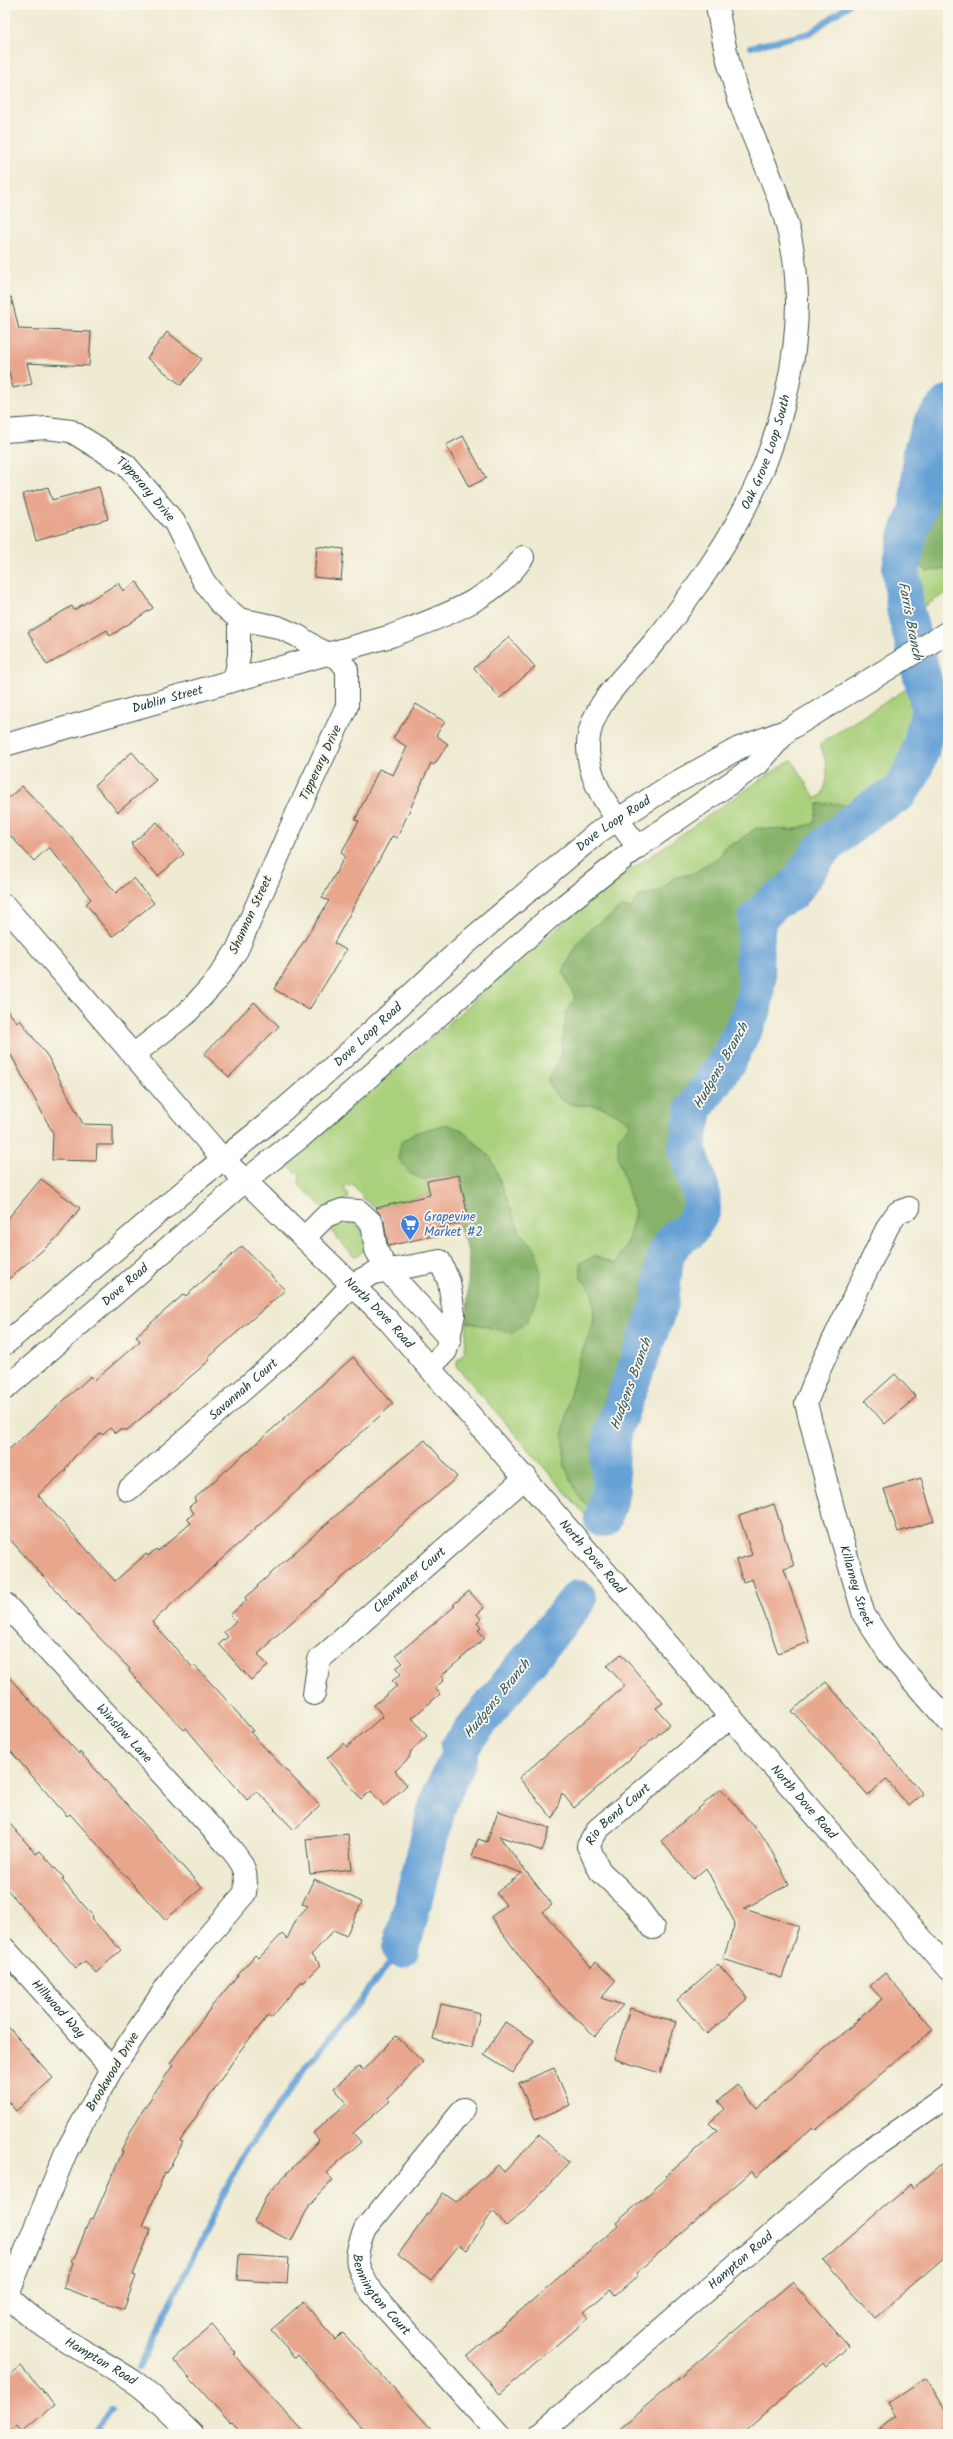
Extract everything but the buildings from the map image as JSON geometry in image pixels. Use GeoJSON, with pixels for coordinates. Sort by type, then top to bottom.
{"type":"FeatureCollection","features":[{"type":"Feature","properties":{"kind":"street","name":"Oak Grove Loop South"},"geometry":{"type":"LineString","coordinates":[[638,847],[606,805],[590,764],[588,745],[590,727],[614,688],[656,641],[702,578],[745,510],[765,463],[778,423],[790,374],[794,344],[797,299],[795,262],[787,224],[732,76],[717,5]]}},
{"type":"Feature","properties":{"kind":"street","name":"Tipperary Drive"},"geometry":{"type":"LineString","coordinates":[[5,431],[47,428],[71,431],[126,465],[175,523],[203,580],[219,602],[239,619],[278,627],[340,659],[347,669],[347,706],[298,811]]}},
{"type":"Feature","properties":{"kind":"street","name":"Dublin Street"},"geometry":{"type":"LineString","coordinates":[[5,745],[234,679],[330,654],[391,636],[434,619],[497,587],[513,571],[523,557]]}},
{"type":"Feature","properties":{"kind":"street"},"geometry":{"type":"LineString","coordinates":[[234,679],[239,655],[239,619]]}},
{"type":"Feature","properties":{"kind":"street","name":"Dove Loop Road"},"geometry":{"type":"LineString","coordinates":[[222,1158],[266,1125],[332,1068],[468,942],[570,854],[617,818],[668,787],[739,748],[788,730],[948,632]]}},
{"type":"Feature","properties":{"kind":"street","name":"Dove Loop Road"},"geometry":{"type":"LineString","coordinates":[[245,1181],[308,1131],[556,912],[638,847],[758,764],[788,730]]}},
{"type":"Feature","properties":{"kind":"street","name":"Shannon Street"},"geometry":{"type":"LineString","coordinates":[[133,1055],[187,1013],[215,982],[237,950],[298,811]]}},
{"type":"Feature","properties":{"kind":"street"},"geometry":{"type":"LineString","coordinates":[[5,906],[222,1158],[5,1344]]}},
{"type":"Feature","properties":{"kind":"street","name":"North Dove Road"},"geometry":{"type":"LineString","coordinates":[[222,1158],[352,1284],[430,1367],[948,1969]]}},
{"type":"Feature","properties":{"kind":"street","name":"Dove Road"},"geometry":{"type":"LineString","coordinates":[[5,1389],[245,1181]]}},
{"type":"Feature","properties":{"kind":"street","name":"Killarney Street"},"geometry":{"type":"LineString","coordinates":[[909,1208],[898,1212],[888,1226],[820,1368],[806,1403],[835,1516],[864,1615],[890,1655],[948,1721]]}},
{"type":"Feature","properties":{"kind":"street"},"geometry":{"type":"LineString","coordinates":[[304,1238],[326,1216],[342,1210],[359,1211],[372,1223],[376,1250],[388,1271],[450,1339]]}},
{"type":"Feature","properties":{"kind":"street"},"geometry":{"type":"LineString","coordinates":[[352,1284],[374,1274],[440,1261],[449,1282],[454,1314],[450,1339],[446,1351],[430,1367]]}},
{"type":"Feature","properties":{"kind":"street","name":"Savannah Court"},"geometry":{"type":"LineString","coordinates":[[128,1490],[299,1341],[352,1284]]}},
{"type":"Feature","properties":{"kind":"street","name":"Clearwater Court"},"geometry":{"type":"LineString","coordinates":[[314,1694],[319,1660],[526,1477]]}},
{"type":"Feature","properties":{"kind":"street","name":"Winslow Lane"},"geometry":{"type":"LineString","coordinates":[[5,1604],[243,1863]]}},
{"type":"Feature","properties":{"kind":"street","name":"Rio Bend Court"},"geometry":{"type":"LineString","coordinates":[[653,1928],[636,1905],[600,1871],[588,1846],[598,1829],[731,1716]]}},
{"type":"Feature","properties":{"kind":"street","name":"Brookwood Drive"},"geometry":{"type":"LineString","coordinates":[[6,2297],[66,2152],[112,2069],[173,1977],[245,1893],[247,1878],[243,1863]]}},
{"type":"Feature","properties":{"kind":"street","name":"Hillwood Way"},"geometry":{"type":"LineString","coordinates":[[5,1949],[112,2069]]}},
{"type":"Feature","properties":{"kind":"street","name":"Hampton Road"},"geometry":{"type":"LineString","coordinates":[[540,2434],[865,2154],[948,2096]]}},
{"type":"Feature","properties":{"kind":"street","name":"Bennington Court"},"geometry":{"type":"LineString","coordinates":[[464,2109],[365,2229],[356,2251],[360,2271],[372,2293],[498,2434]]}},
{"type":"Feature","properties":{"kind":"street","name":"Hampton Road"},"geometry":{"type":"LineString","coordinates":[[6,2297],[31,2317],[134,2381],[152,2395],[192,2434]]}},
{"type":"Feature","properties":{"kind":"green space"},"geometry":{"type":"Polygon","coordinates":[[[948,417],[948,473],[929,478],[933,446],[939,431],[948,417]]]}},
{"type":"Feature","properties":{"kind":"green space"},"geometry":{"type":"Polygon","coordinates":[[[948,473],[948,569],[927,571],[910,558],[910,545],[928,507],[929,478],[948,473]]]}},
{"type":"Feature","properties":{"kind":"green space"},"geometry":{"type":"Polygon","coordinates":[[[910,558],[927,571],[948,569],[948,592],[911,614],[913,599],[910,558]]]}},
{"type":"Feature","properties":{"kind":"green space"},"geometry":{"type":"Polygon","coordinates":[[[922,679],[930,708],[928,729],[925,741],[910,776],[904,786],[894,797],[859,817],[850,806],[818,804],[815,823],[792,830],[756,828],[737,842],[726,846],[720,856],[694,873],[674,878],[658,892],[637,897],[631,909],[620,907],[607,920],[592,928],[563,971],[575,998],[566,1013],[561,1057],[548,1080],[558,1097],[568,1104],[602,1107],[632,1123],[618,1138],[635,1213],[628,1241],[615,1264],[595,1256],[581,1278],[593,1292],[594,1321],[579,1360],[578,1495],[603,1523],[600,1532],[457,1367],[457,1361],[465,1351],[467,1322],[512,1333],[536,1250],[520,1233],[491,1158],[461,1130],[446,1124],[415,1133],[408,1173],[427,1181],[430,1194],[376,1208],[364,1199],[353,1184],[344,1188],[349,1198],[327,1211],[299,1185],[300,1173],[294,1171],[289,1165],[297,1155],[600,891],[719,808],[792,760],[815,798],[821,796],[826,783],[827,770],[824,756],[819,744],[922,679]]]}},
{"type":"Feature","properties":{"kind":"green space"},"geometry":{"type":"Polygon","coordinates":[[[832,803],[850,806],[859,817],[823,848],[792,892],[775,901],[757,919],[754,962],[757,979],[753,1009],[728,1060],[694,1109],[687,1148],[701,1191],[702,1210],[689,1231],[675,1240],[665,1256],[660,1303],[613,1431],[610,1467],[611,1489],[603,1523],[578,1495],[565,1467],[563,1433],[570,1394],[579,1360],[594,1321],[593,1292],[581,1278],[580,1263],[595,1256],[615,1264],[628,1241],[635,1213],[618,1157],[618,1138],[631,1123],[602,1107],[574,1104],[563,1101],[553,1090],[548,1080],[561,1057],[566,1013],[575,998],[563,972],[576,948],[588,931],[620,907],[631,909],[637,897],[658,892],[674,878],[694,873],[720,856],[726,846],[737,842],[757,828],[792,830],[814,823],[818,804],[832,803]]]}},
{"type":"Feature","properties":{"kind":"green space"},"geometry":{"type":"Polygon","coordinates":[[[446,1124],[461,1130],[491,1158],[520,1233],[536,1250],[540,1270],[539,1293],[527,1322],[512,1333],[467,1322],[469,1254],[458,1224],[469,1221],[459,1175],[425,1179],[412,1174],[398,1158],[401,1142],[415,1133],[446,1124]]]}},
{"type":"Feature","properties":{"kind":"green space"},"geometry":{"type":"Polygon","coordinates":[[[330,1219],[354,1222],[358,1224],[362,1232],[365,1250],[356,1256],[353,1255],[327,1226],[330,1219]]]}},
{"type":"Feature","properties":{"kind":"waterway"},"geometry":{"type":"LineString","coordinates":[[751,47],[810,33],[849,5]]}},
{"type":"Feature","properties":{"kind":"waterway","name":"Farris Branch"},"geometry":{"type":"LineString","coordinates":[[948,404],[933,421],[922,451],[918,509],[908,534],[901,568],[905,609],[930,708],[948,710]]}},
{"type":"Feature","properties":{"kind":"waterway","name":"Hudgens Branch"},"geometry":{"type":"LineString","coordinates":[[603,1519],[611,1489],[610,1467],[613,1431],[660,1303],[665,1256],[675,1239],[689,1231],[702,1210],[701,1191],[687,1148],[694,1109],[728,1060],[753,1009],[757,979],[754,962],[757,919],[775,901],[792,892],[823,848],[869,810],[898,794],[911,775],[920,752],[930,708]]}},
{"type":"Feature","properties":{"kind":"waterway","name":"Hudgens Branch"},"geometry":{"type":"LineString","coordinates":[[401,1949],[439,1800],[459,1757],[459,1747],[578,1599]]}},
{"type":"Feature","properties":{"kind":"waterway"},"geometry":{"type":"LineString","coordinates":[[139,2368],[242,2156],[307,2066],[401,1949]]}},
{"type":"Feature","properties":{"kind":"waterway"},"geometry":{"type":"LineString","coordinates":[[92,2434],[111,2409]]}},
{"type":"Feature","properties":{"kind":"place","name":"Grapevine Market #2"},"geometry":{"type":"Point","coordinates":[410,1241]}}]}
